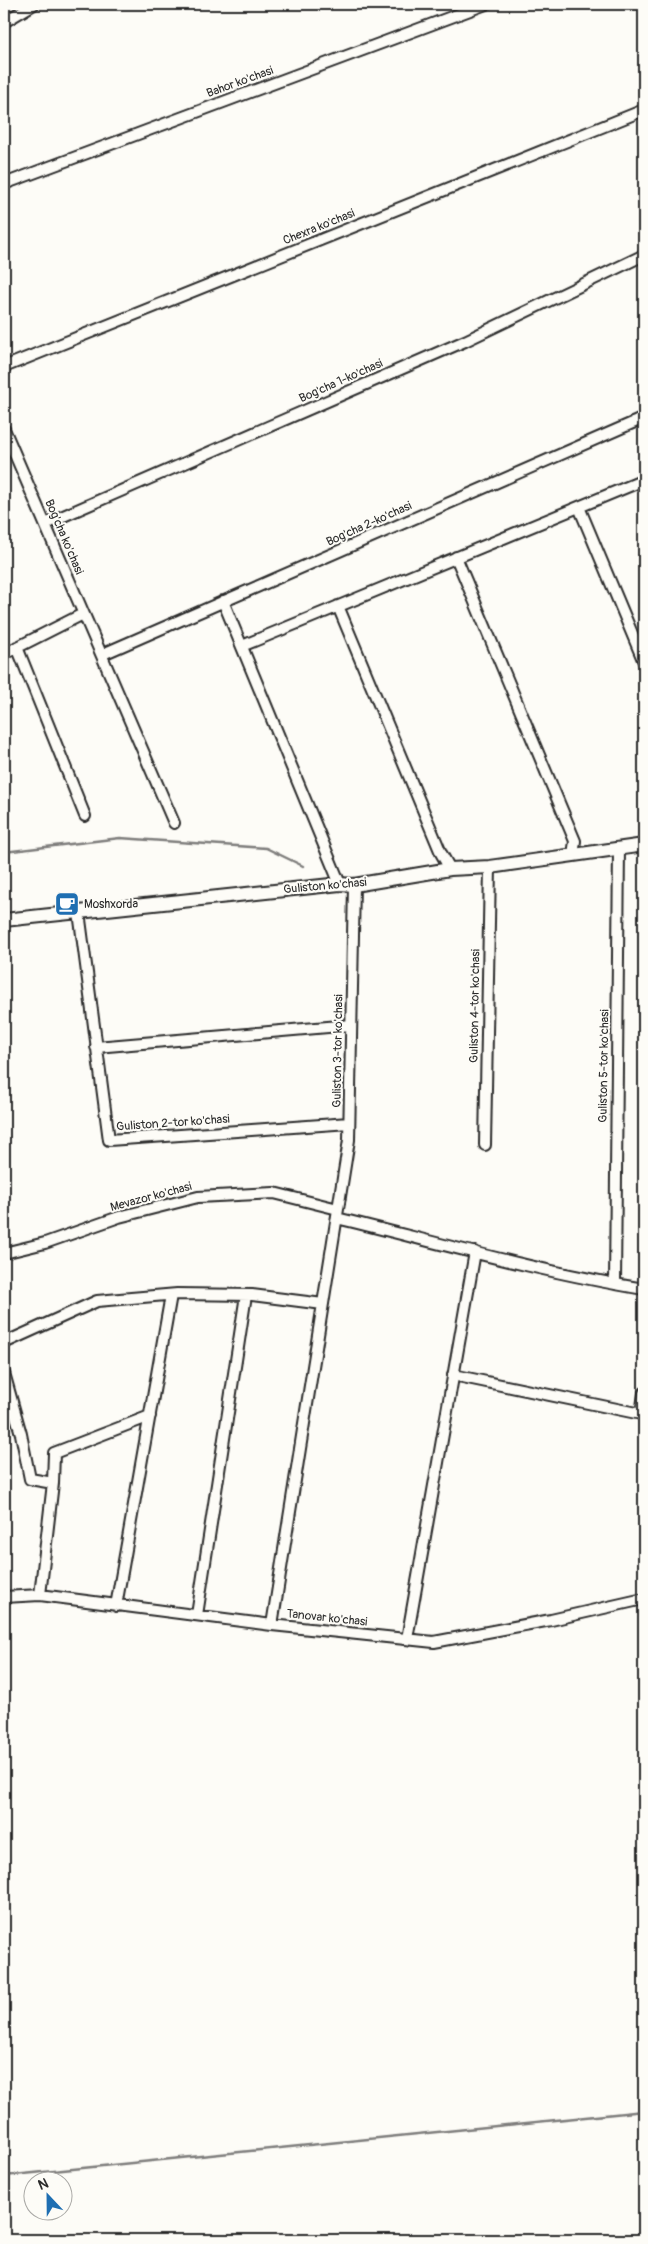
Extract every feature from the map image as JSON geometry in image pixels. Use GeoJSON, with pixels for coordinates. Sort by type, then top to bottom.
{"type":"FeatureCollection","features":[{"type":"Feature","properties":{"kind":"main road","name":"Guliston ko'chasi"},"geometry":{"type":"LineString","coordinates":[[4,920],[340,884],[354,885],[450,869],[490,867],[644,845]]}},
{"type":"Feature","properties":{"kind":"street","name":"Bahor ko'chasi"},"geometry":{"type":"LineString","coordinates":[[4,184],[486,4]]}},
{"type":"Feature","properties":{"kind":"street"},"geometry":{"type":"LineString","coordinates":[[4,22],[28,5]]}},
{"type":"Feature","properties":{"kind":"street","name":"Chexra ko'chasi"},"geometry":{"type":"LineString","coordinates":[[4,367],[644,110]]}},
{"type":"Feature","properties":{"kind":"street","name":"Bog'cha 1-ko'chasi"},"geometry":{"type":"LineString","coordinates":[[45,524],[465,341],[644,255]]}},
{"type":"Feature","properties":{"kind":"street","name":"Bog'cha 2-ko'chasi"},"geometry":{"type":"LineString","coordinates":[[103,654],[644,418]]}},
{"type":"Feature","properties":{"kind":"street","name":"Bog'cha ko'chasi"},"geometry":{"type":"LineString","coordinates":[[4,429],[83,614],[103,654],[174,824]]}},
{"type":"Feature","properties":{"kind":"street"},"geometry":{"type":"LineString","coordinates":[[242,646],[644,480]]}},
{"type":"Feature","properties":{"kind":"street"},"geometry":{"type":"LineString","coordinates":[[579,507],[644,662]]}},
{"type":"Feature","properties":{"kind":"street"},"geometry":{"type":"LineString","coordinates":[[456,557],[575,841],[574,855]]}},
{"type":"Feature","properties":{"kind":"street"},"geometry":{"type":"LineString","coordinates":[[224,601],[340,884]]}},
{"type":"Feature","properties":{"kind":"street"},"geometry":{"type":"LineString","coordinates":[[338,606],[441,853],[450,869]]}},
{"type":"Feature","properties":{"kind":"street"},"geometry":{"type":"LineString","coordinates":[[4,654],[83,614]]}},
{"type":"Feature","properties":{"kind":"street"},"geometry":{"type":"LineString","coordinates":[[17,646],[85,816]]}},
{"type":"Feature","properties":{"kind":"street","name":"Guliston 5-tor ko'chasi"},"geometry":{"type":"LineString","coordinates":[[615,1284],[619,848]]}},
{"type":"Feature","properties":{"kind":"street","name":"Guliston 4-tor ko'chasi"},"geometry":{"type":"LineString","coordinates":[[486,1145],[490,867]]}},
{"type":"Feature","properties":{"kind":"street","name":"Guliston 3-tor ko'chasi"},"geometry":{"type":"LineString","coordinates":[[272,1625],[349,1140],[354,885]]}},
{"type":"Feature","properties":{"kind":"street","name":"Guliston 2-tor ko'chasi"},"geometry":{"type":"LineString","coordinates":[[79,912],[109,1140],[349,1124]]}},
{"type":"Feature","properties":{"kind":"street"},"geometry":{"type":"LineString","coordinates":[[96,1048],[351,1026]]}},
{"type":"Feature","properties":{"kind":"street","name":"Mevazor ko'chasi"},"geometry":{"type":"LineString","coordinates":[[4,1253],[45,1243],[119,1218],[198,1197],[274,1193],[475,1252],[615,1284],[644,1288]]}},
{"type":"Feature","properties":{"kind":"street"},"geometry":{"type":"LineString","coordinates":[[407,1639],[475,1252]]}},
{"type":"Feature","properties":{"kind":"street"},"geometry":{"type":"LineString","coordinates":[[4,1343],[97,1301],[171,1295],[246,1295],[323,1304]]}},
{"type":"Feature","properties":{"kind":"street"},"geometry":{"type":"LineString","coordinates":[[116,1606],[171,1295]]}},
{"type":"Feature","properties":{"kind":"street"},"geometry":{"type":"LineString","coordinates":[[197,1615],[246,1295]]}},
{"type":"Feature","properties":{"kind":"street"},"geometry":{"type":"LineString","coordinates":[[4,1373],[21,1434],[30,1479],[53,1483]]}},
{"type":"Feature","properties":{"kind":"street"},"geometry":{"type":"LineString","coordinates":[[453,1376],[641,1414],[644,1393]]}},
{"type":"Feature","properties":{"kind":"street"},"geometry":{"type":"LineString","coordinates":[[40,1595],[53,1483],[54,1453],[150,1416]]}},
{"type":"Feature","properties":{"kind":"street","name":"Tanovar ko'chasi"},"geometry":{"type":"LineString","coordinates":[[4,1597],[40,1595],[272,1625],[434,1642],[551,1620],[639,1600],[644,1601]]}},
{"type":"Feature","properties":{"kind":"waterway"},"geometry":{"type":"LineString","coordinates":[[4,852],[120,838],[266,848],[303,866]]}},
{"type":"Feature","properties":{"kind":"waterway"},"geometry":{"type":"LineString","coordinates":[[4,2176],[644,2111]]}},
{"type":"Feature","properties":{"kind":"place","name":"Moshxorda"},"geometry":{"type":"Point","coordinates":[67,904]}}]}
